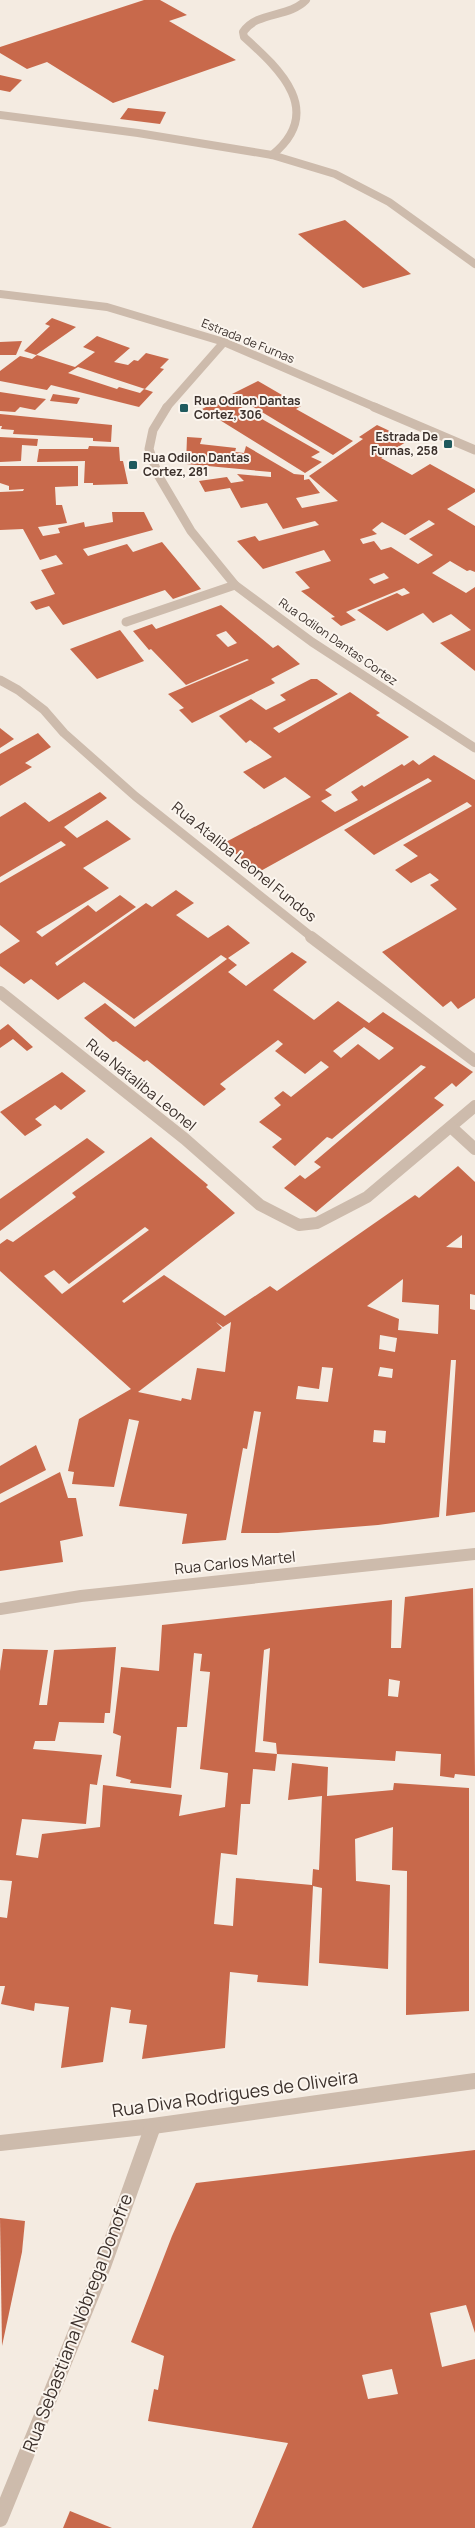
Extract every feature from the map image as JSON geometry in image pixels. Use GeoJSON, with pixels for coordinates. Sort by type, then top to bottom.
{"type":"FeatureCollection","features":[{"type":"Feature","properties":{"kind":"street"},"geometry":{"type":"LineString","coordinates":[[272,155],[289,138],[296,121],[296,102],[291,85],[282,72],[244,37],[243,32],[250,23],[290,12],[300,7],[306,0]]}},
{"type":"Feature","properties":{"kind":"street"},"geometry":{"type":"LineString","coordinates":[[0,115],[138,133],[272,155],[335,174],[381,198],[475,264]]}},
{"type":"Feature","properties":{"kind":"street","name":"Estrada de Furnas"},"geometry":{"type":"LineString","coordinates":[[0,294],[107,307],[224,342],[475,450]]}},
{"type":"Feature","properties":{"kind":"street","name":"Rua Odilon Dantas Cortez"},"geometry":{"type":"LineString","coordinates":[[224,342],[161,413],[153,430],[149,449],[158,475],[191,531],[235,585],[312,642],[475,748]]}},
{"type":"Feature","properties":{"kind":"street"},"geometry":{"type":"LineString","coordinates":[[126,622],[235,585]]}},
{"type":"Feature","properties":{"kind":"street","name":"Rua Ataliba Leonel Fundos"},"geometry":{"type":"LineString","coordinates":[[0,680],[18,690],[44,710],[64,733],[135,796],[313,939],[475,1061]]}},
{"type":"Feature","properties":{"kind":"street","name":"Rua Nataliba Leonel"},"geometry":{"type":"LineString","coordinates":[[0,992],[185,1138],[260,1205],[299,1225],[317,1223],[367,1197],[451,1128]]}},
{"type":"Feature","properties":{"kind":"street"},"geometry":{"type":"LineString","coordinates":[[475,1106],[451,1128],[475,1150]]}},
{"type":"Feature","properties":{"kind":"street","name":"Rua Carlos Martel"},"geometry":{"type":"LineString","coordinates":[[0,1609],[81,1596],[475,1554]]}},
{"type":"Feature","properties":{"kind":"street","name":"Rua Diva Rodrigues de Oliveira"},"geometry":{"type":"LineString","coordinates":[[0,2143],[153,2126],[475,2082]]}},
{"type":"Feature","properties":{"kind":"street","name":"Rua Sebastiana Nóbrega Donofre"},"geometry":{"type":"LineString","coordinates":[[0,2519],[104,2266],[153,2126]]}},
{"type":"Feature","properties":{"kind":"building"},"geometry":{"type":"Polygon","coordinates":[[[144,0],[160,0],[187,15],[169,21],[236,60],[113,103],[47,62],[27,69],[0,53],[0,47],[144,0]]]}},
{"type":"Feature","properties":{"kind":"building"},"geometry":{"type":"Polygon","coordinates":[[[0,75],[22,80],[10,92],[0,90],[0,75]]]}},
{"type":"Feature","properties":{"kind":"building"},"geometry":{"type":"Polygon","coordinates":[[[128,108],[166,112],[160,124],[120,119],[128,108]]]}},
{"type":"Feature","properties":{"kind":"building"},"geometry":{"type":"Polygon","coordinates":[[[345,220],[411,274],[363,288],[298,234],[345,220]]]}},
{"type":"Feature","properties":{"kind":"building"},"geometry":{"type":"Polygon","coordinates":[[[52,318],[76,327],[36,355],[24,351],[50,326],[45,324],[52,318]]]}},
{"type":"Feature","properties":{"kind":"building"},"geometry":{"type":"Polygon","coordinates":[[[97,336],[130,348],[114,362],[128,365],[134,360],[138,361],[146,353],[169,359],[160,368],[164,369],[145,389],[78,367],[68,373],[117,389],[119,387],[140,393],[144,389],[153,392],[139,407],[51,385],[47,390],[0,381],[0,371],[20,356],[32,359],[37,355],[75,367],[95,352],[83,347],[97,336]]]}},
{"type":"Feature","properties":{"kind":"building"},"geometry":{"type":"Polygon","coordinates":[[[22,341],[16,355],[0,355],[0,342],[22,341]]]}},
{"type":"Feature","properties":{"kind":"building"},"geometry":{"type":"Polygon","coordinates":[[[258,381],[301,406],[296,409],[353,441],[333,455],[232,394],[258,381]]]}},
{"type":"Feature","properties":{"kind":"building"},"geometry":{"type":"Polygon","coordinates":[[[0,392],[46,399],[35,410],[20,407],[15,412],[0,411],[0,392]]]}},
{"type":"Feature","properties":{"kind":"building"},"geometry":{"type":"Polygon","coordinates":[[[53,394],[80,398],[77,404],[50,401],[53,394]]]}},
{"type":"Feature","properties":{"kind":"building"},"geometry":{"type":"Polygon","coordinates":[[[225,398],[320,452],[311,457],[322,462],[305,473],[202,409],[225,398]]]}},
{"type":"Feature","properties":{"kind":"building"},"geometry":{"type":"Polygon","coordinates":[[[0,414],[112,425],[111,442],[93,441],[93,438],[13,434],[14,430],[1,429],[0,414]]]}},
{"type":"Feature","properties":{"kind":"building"},"geometry":{"type":"Polygon","coordinates":[[[377,425],[409,440],[381,458],[412,475],[430,464],[475,489],[475,492],[447,509],[475,526],[475,572],[467,571],[450,561],[432,573],[466,593],[475,587],[475,671],[440,643],[471,630],[451,614],[433,623],[423,613],[387,631],[357,610],[397,593],[402,596],[410,593],[404,588],[346,612],[356,620],[341,626],[331,618],[335,617],[301,591],[310,588],[295,572],[331,561],[324,550],[263,569],[237,541],[255,536],[259,541],[319,525],[315,521],[283,529],[267,503],[241,508],[230,488],[205,492],[199,481],[227,477],[231,483],[244,481],[237,474],[271,477],[271,472],[186,464],[187,437],[202,438],[200,444],[236,448],[235,452],[244,453],[246,446],[294,474],[304,475],[304,480],[309,479],[320,493],[296,498],[302,508],[338,501],[309,476],[363,439],[359,437],[377,425]],[[429,520],[405,535],[382,522],[372,530],[377,534],[360,539],[363,544],[374,541],[381,550],[391,547],[418,564],[433,555],[409,539],[435,524],[429,520]],[[384,573],[369,579],[374,584],[389,578],[384,573]]]}},
{"type":"Feature","properties":{"kind":"building"},"geometry":{"type":"Polygon","coordinates":[[[0,437],[38,439],[37,446],[22,445],[21,461],[0,462],[0,437]]]}},
{"type":"Feature","properties":{"kind":"building"},"geometry":{"type":"Polygon","coordinates":[[[89,446],[119,447],[120,461],[123,461],[128,484],[93,485],[93,483],[84,483],[85,461],[37,462],[39,449],[88,449],[89,446]]]}},
{"type":"Feature","properties":{"kind":"building"},"geometry":{"type":"Polygon","coordinates":[[[0,466],[78,466],[78,486],[55,487],[56,505],[62,505],[67,523],[38,527],[43,536],[60,533],[58,528],[84,522],[85,527],[113,522],[112,512],[144,512],[153,530],[83,549],[88,556],[127,544],[133,552],[162,542],[201,589],[173,599],[165,590],[63,625],[49,606],[36,610],[30,602],[55,594],[41,570],[63,564],[56,555],[40,560],[23,529],[0,530],[0,492],[23,491],[24,489],[9,490],[9,486],[0,483],[0,466]]]}},
{"type":"Feature","properties":{"kind":"building"},"geometry":{"type":"Polygon","coordinates":[[[221,605],[273,648],[278,645],[300,664],[271,679],[275,683],[192,723],[179,710],[184,708],[168,694],[249,660],[247,659],[186,685],[151,649],[149,650],[133,631],[152,624],[156,629],[221,605]],[[226,631],[216,635],[228,647],[237,643],[226,631]]]}},
{"type":"Feature","properties":{"kind":"building"},"geometry":{"type":"Polygon","coordinates":[[[120,630],[144,661],[97,679],[70,649],[120,630]]]}},
{"type":"Feature","properties":{"kind":"building"},"geometry":{"type":"Polygon","coordinates":[[[311,679],[317,679],[338,694],[273,728],[279,733],[350,692],[380,713],[376,715],[409,737],[325,790],[332,795],[321,801],[335,812],[358,800],[351,792],[362,785],[364,787],[402,764],[404,766],[413,760],[419,765],[434,755],[475,780],[475,998],[458,1009],[451,1001],[443,1007],[382,952],[457,909],[430,885],[439,880],[430,873],[411,883],[395,870],[418,856],[403,845],[472,806],[467,802],[374,855],[344,830],[432,781],[428,778],[257,873],[224,843],[311,797],[285,777],[264,789],[243,772],[272,757],[250,740],[246,743],[219,716],[251,699],[266,710],[286,700],[280,695],[311,679]]]}},
{"type":"Feature","properties":{"kind":"building"},"geometry":{"type":"Polygon","coordinates":[[[0,728],[14,739],[0,748],[0,728]]]}},
{"type":"Feature","properties":{"kind":"building"},"geometry":{"type":"Polygon","coordinates":[[[38,733],[51,747],[25,763],[32,767],[0,786],[0,754],[38,733]]]}},
{"type":"Feature","properties":{"kind":"building"},"geometry":{"type":"Polygon","coordinates":[[[100,792],[107,798],[64,827],[77,838],[107,820],[131,839],[83,868],[109,888],[36,932],[42,937],[88,905],[96,912],[120,895],[136,907],[55,963],[57,966],[146,903],[152,907],[176,890],[194,903],[176,915],[208,938],[228,925],[250,943],[228,958],[237,965],[228,972],[246,986],[292,952],[307,962],[273,990],[314,1020],[338,1001],[369,1023],[383,1012],[473,1072],[456,1087],[452,1083],[434,1098],[444,1105],[316,1212],[284,1188],[300,1175],[305,1179],[321,1167],[314,1162],[426,1067],[421,1065],[332,1139],[327,1137],[295,1166],[272,1147],[282,1139],[259,1122],[281,1105],[274,1098],[283,1091],[291,1097],[329,1067],[321,1061],[305,1074],[275,1051],[283,1044],[278,1040],[220,1084],[226,1089],[204,1106],[147,1060],[144,1062],[116,1041],[113,1042],[84,1018],[105,1003],[135,1027],[227,959],[221,955],[134,1019],[84,982],[58,1000],[31,979],[24,984],[0,966],[0,954],[20,941],[0,925],[0,883],[66,845],[61,841],[0,877],[0,817],[25,802],[49,822],[100,792]],[[364,1027],[333,1051],[341,1058],[358,1044],[379,1060],[394,1048],[364,1027]]]}},
{"type":"Feature","properties":{"kind":"building"},"geometry":{"type":"Polygon","coordinates":[[[8,1024],[33,1047],[27,1051],[13,1039],[0,1048],[0,1030],[8,1024]]]}},
{"type":"Feature","properties":{"kind":"building"},"geometry":{"type":"Polygon","coordinates":[[[62,1072],[86,1091],[61,1110],[55,1105],[35,1119],[42,1125],[25,1136],[0,1112],[62,1072]]]}},
{"type":"Feature","properties":{"kind":"building"},"geometry":{"type":"Polygon","coordinates":[[[151,1137],[208,1185],[206,1187],[235,1213],[122,1301],[124,1303],[164,1275],[225,1316],[270,1286],[277,1291],[415,1195],[419,1198],[458,1166],[475,1182],[475,1295],[470,1294],[470,1309],[475,1310],[475,1512],[446,1516],[456,1360],[451,1360],[439,1517],[378,1525],[278,1533],[241,1533],[261,1412],[254,1411],[247,1449],[243,1448],[226,1540],[182,1544],[187,1514],[119,1506],[139,1421],[129,1419],[114,1487],[72,1484],[74,1472],[68,1471],[79,1419],[131,1389],[0,1271],[0,1244],[7,1239],[13,1242],[76,1197],[72,1193],[151,1137]],[[145,1227],[69,1284],[54,1270],[44,1276],[62,1294],[149,1230],[145,1227]],[[462,1235],[446,1247],[462,1248],[462,1235]],[[403,1279],[367,1306],[399,1319],[398,1330],[438,1334],[439,1305],[402,1302],[403,1279]],[[216,1322],[222,1328],[138,1392],[181,1401],[182,1398],[191,1400],[197,1368],[225,1372],[231,1322],[223,1327],[216,1322]],[[380,1335],[379,1349],[395,1352],[397,1338],[380,1335]],[[322,1367],[319,1389],[298,1386],[296,1399],[328,1402],[333,1368],[322,1367]],[[380,1367],[378,1376],[392,1378],[393,1369],[380,1367]],[[374,1430],[373,1442],[385,1443],[386,1431],[374,1430]]]}},
{"type":"Feature","properties":{"kind":"building"},"geometry":{"type":"Polygon","coordinates":[[[87,1138],[105,1152],[0,1231],[0,1199],[87,1138]]]}},
{"type":"Feature","properties":{"kind":"building"},"geometry":{"type":"Polygon","coordinates":[[[36,1445],[46,1470],[0,1494],[0,1466],[36,1445]]]}},
{"type":"Feature","properties":{"kind":"building"},"geometry":{"type":"Polygon","coordinates":[[[60,1472],[68,1498],[76,1498],[83,1536],[60,1541],[63,1562],[0,1571],[0,1503],[60,1472]]]}},
{"type":"Feature","properties":{"kind":"building"},"geometry":{"type":"Polygon","coordinates":[[[473,1588],[475,1776],[455,1774],[454,1778],[440,1776],[441,1754],[396,1751],[395,1761],[277,1754],[275,1771],[253,1769],[250,1804],[241,1804],[237,1855],[221,1853],[214,1924],[233,1926],[236,1878],[312,1885],[313,1869],[319,1870],[322,1796],[288,1800],[292,1763],[328,1767],[327,1796],[393,1790],[394,1783],[469,1788],[469,2011],[406,2015],[407,1871],[392,1870],[393,1827],[355,1839],[356,1881],[390,1885],[388,1969],[319,1963],[322,1888],[313,1886],[308,1986],[257,1982],[258,1975],[230,1972],[225,2048],[142,2059],[147,2025],[129,2023],[131,2010],[111,2007],[103,2062],[61,2068],[69,2007],[35,2003],[34,2011],[1,2004],[5,1986],[0,1986],[0,1917],[7,1918],[12,1881],[0,1880],[0,1671],[3,1649],[48,1650],[39,1705],[47,1705],[54,1650],[116,1647],[110,1713],[105,1713],[104,1723],[59,1722],[55,1741],[35,1741],[33,1749],[102,1755],[97,1785],[90,1784],[86,1824],[22,1819],[16,1855],[38,1858],[42,1834],[100,1827],[103,1785],[182,1795],[179,1816],[225,1807],[228,1773],[200,1769],[210,1672],[200,1671],[202,1654],[194,1653],[187,1727],[177,1727],[171,1788],[130,1783],[131,1780],[116,1776],[121,1736],[113,1733],[121,1667],[159,1671],[162,1625],[392,1600],[391,1648],[401,1648],[405,1597],[473,1588]],[[270,1648],[264,1650],[255,1752],[277,1754],[276,1743],[263,1741],[270,1648]],[[389,1679],[388,1696],[398,1697],[400,1681],[389,1679]]]}},
{"type":"Feature","properties":{"kind":"building"},"geometry":{"type":"Polygon","coordinates":[[[475,2150],[475,2333],[466,2305],[430,2313],[442,2367],[475,2359],[475,2528],[252,2528],[288,2443],[148,2421],[154,2389],[158,2390],[164,2356],[131,2342],[172,2236],[196,2183],[475,2150]],[[392,2369],[362,2375],[368,2399],[398,2394],[392,2369]]]}},
{"type":"Feature","properties":{"kind":"building"},"geometry":{"type":"Polygon","coordinates":[[[0,2218],[25,2221],[22,2252],[2,2346],[0,2218]]]}},
{"type":"Feature","properties":{"kind":"building"},"geometry":{"type":"Polygon","coordinates":[[[70,2511],[112,2528],[63,2528],[70,2511]]]}},
{"type":"Feature","properties":{"kind":"place","name":"Rua Odilon Dantas Cortez, 306"},"geometry":{"type":"Point","coordinates":[184,408]}},
{"type":"Feature","properties":{"kind":"place","name":"Estrada De Furnas, 258"},"geometry":{"type":"Point","coordinates":[448,444]}},
{"type":"Feature","properties":{"kind":"place","name":"Rua Odilon Dantas Cortez, 281"},"geometry":{"type":"Point","coordinates":[133,465]}}]}
